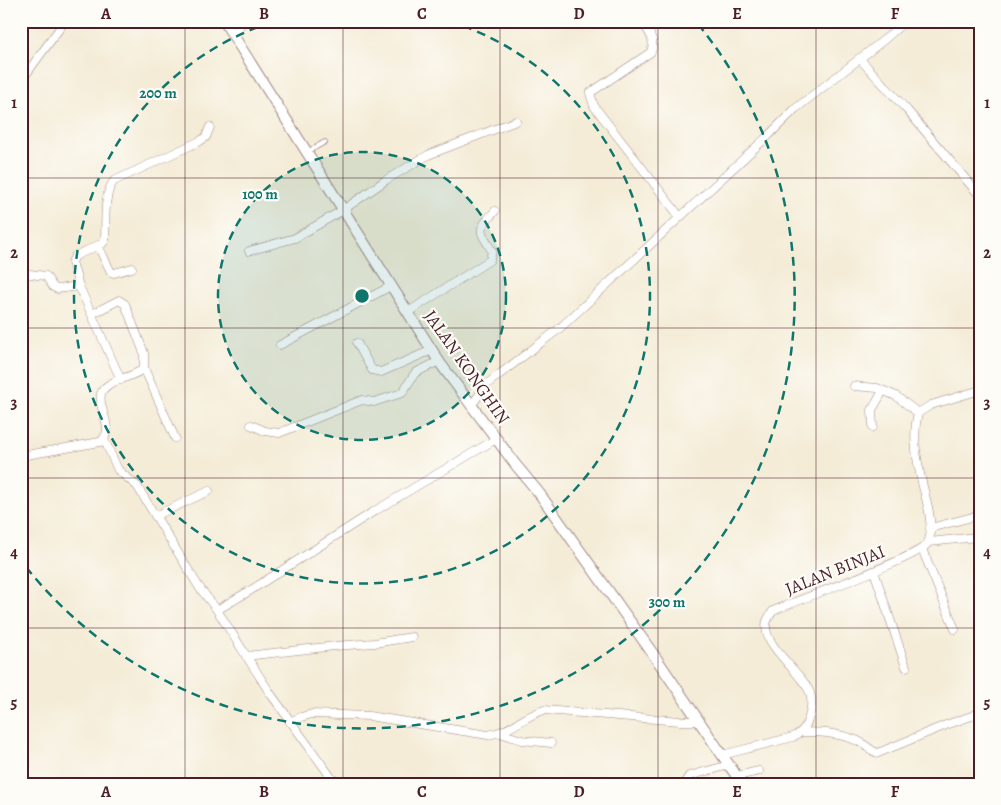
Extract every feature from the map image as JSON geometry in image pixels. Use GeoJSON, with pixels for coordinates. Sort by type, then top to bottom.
{"type":"FeatureCollection","features":[{"type":"Feature","properties":{"kind":"street"},"geometry":{"type":"LineString","coordinates":[[21,81],[65,21]]}},
{"type":"Feature","properties":{"kind":"street","name":"JALAN KONGHIN"},"geometry":{"type":"LineString","coordinates":[[224,21],[439,361],[471,406],[539,493],[739,780]]}},
{"type":"Feature","properties":{"kind":"street"},"geometry":{"type":"LineString","coordinates":[[233,36],[243,21]]}},
{"type":"Feature","properties":{"kind":"street"},"geometry":{"type":"LineString","coordinates":[[641,21],[652,38],[654,46],[651,52],[590,93],[590,99],[680,217]]}},
{"type":"Feature","properties":{"kind":"street"},"geometry":{"type":"LineString","coordinates":[[471,406],[487,384],[560,328],[795,110],[885,39],[904,21]]}},
{"type":"Feature","properties":{"kind":"street"},"geometry":{"type":"LineString","coordinates":[[859,58],[907,110],[980,196]]}},
{"type":"Feature","properties":{"kind":"street"},"geometry":{"type":"LineString","coordinates":[[249,251],[295,238],[343,210],[386,180],[428,155],[516,121]]}},
{"type":"Feature","properties":{"kind":"street"},"geometry":{"type":"LineString","coordinates":[[121,380],[80,286],[72,262],[75,256],[98,246],[105,240],[107,200],[111,183],[114,180],[200,141],[206,137],[210,127]]}},
{"type":"Feature","properties":{"kind":"street"},"geometry":{"type":"LineString","coordinates":[[408,312],[490,260],[492,251],[480,231],[481,227],[495,212]]}},
{"type":"Feature","properties":{"kind":"street"},"geometry":{"type":"LineString","coordinates":[[98,246],[111,272],[114,274],[132,268]]}},
{"type":"Feature","properties":{"kind":"street"},"geometry":{"type":"LineString","coordinates":[[21,273],[46,276],[53,288],[56,289],[80,286]]}},
{"type":"Feature","properties":{"kind":"street"},"geometry":{"type":"LineString","coordinates":[[280,344],[391,286]]}},
{"type":"Feature","properties":{"kind":"street"},"geometry":{"type":"LineString","coordinates":[[92,314],[119,300],[122,301],[144,352],[144,368],[175,438]]}},
{"type":"Feature","properties":{"kind":"street"},"geometry":{"type":"LineString","coordinates":[[357,343],[372,370],[376,372],[381,372],[432,350]]}},
{"type":"Feature","properties":{"kind":"street"},"geometry":{"type":"LineString","coordinates":[[251,424],[265,431],[279,433],[362,400],[374,402],[402,393],[415,373],[439,361]]}},
{"type":"Feature","properties":{"kind":"street"},"geometry":{"type":"LineString","coordinates":[[21,456],[100,442],[107,435],[100,395],[104,388],[144,368]]}},
{"type":"Feature","properties":{"kind":"street"},"geometry":{"type":"LineString","coordinates":[[854,386],[877,388],[896,396],[918,413]]}},
{"type":"Feature","properties":{"kind":"street"},"geometry":{"type":"LineString","coordinates":[[873,426],[872,410],[883,391]]}},
{"type":"Feature","properties":{"kind":"street"},"geometry":{"type":"LineString","coordinates":[[977,537],[928,542],[930,528],[929,512],[914,437],[918,413],[931,405],[979,391]]}},
{"type":"Feature","properties":{"kind":"street"},"geometry":{"type":"LineString","coordinates":[[104,439],[118,470],[137,486],[199,587],[217,610],[290,722],[336,784]]}},
{"type":"Feature","properties":{"kind":"street"},"geometry":{"type":"LineString","coordinates":[[217,610],[373,512],[496,439]]}},
{"type":"Feature","properties":{"kind":"street"},"geometry":{"type":"LineString","coordinates":[[155,516],[209,491]]}},
{"type":"Feature","properties":{"kind":"street"},"geometry":{"type":"LineString","coordinates":[[930,528],[980,515]]}},
{"type":"Feature","properties":{"kind":"street","name":"JALAN BINJAI"},"geometry":{"type":"LineString","coordinates":[[802,732],[811,709],[810,694],[806,686],[780,657],[767,631],[766,622],[773,611],[874,571],[922,549],[928,542]]}},
{"type":"Feature","properties":{"kind":"street"},"geometry":{"type":"LineString","coordinates":[[922,549],[955,629]]}},
{"type":"Feature","properties":{"kind":"street"},"geometry":{"type":"LineString","coordinates":[[874,571],[906,667]]}},
{"type":"Feature","properties":{"kind":"street"},"geometry":{"type":"LineString","coordinates":[[246,656],[374,643],[412,637]]}},
{"type":"Feature","properties":{"kind":"street"},"geometry":{"type":"LineString","coordinates":[[290,722],[312,714],[369,716],[488,735],[508,730],[534,713],[544,710],[699,721]]}},
{"type":"Feature","properties":{"kind":"street"},"geometry":{"type":"LineString","coordinates":[[722,755],[793,737],[802,732],[842,735],[858,741],[873,752],[878,753],[980,713]]}},
{"type":"Feature","properties":{"kind":"street"},"geometry":{"type":"LineString","coordinates":[[500,733],[522,740],[550,743]]}},
{"type":"Feature","properties":{"kind":"street"},"geometry":{"type":"LineString","coordinates":[[684,784],[690,776],[729,765]]}},
{"type":"Feature","properties":{"kind":"street"},"geometry":{"type":"LineString","coordinates":[[739,780],[759,771]]}},
{"type":"Feature","properties":{"kind":"lane"},"geometry":{"type":"LineString","coordinates":[[307,152],[325,142]]}}]}
